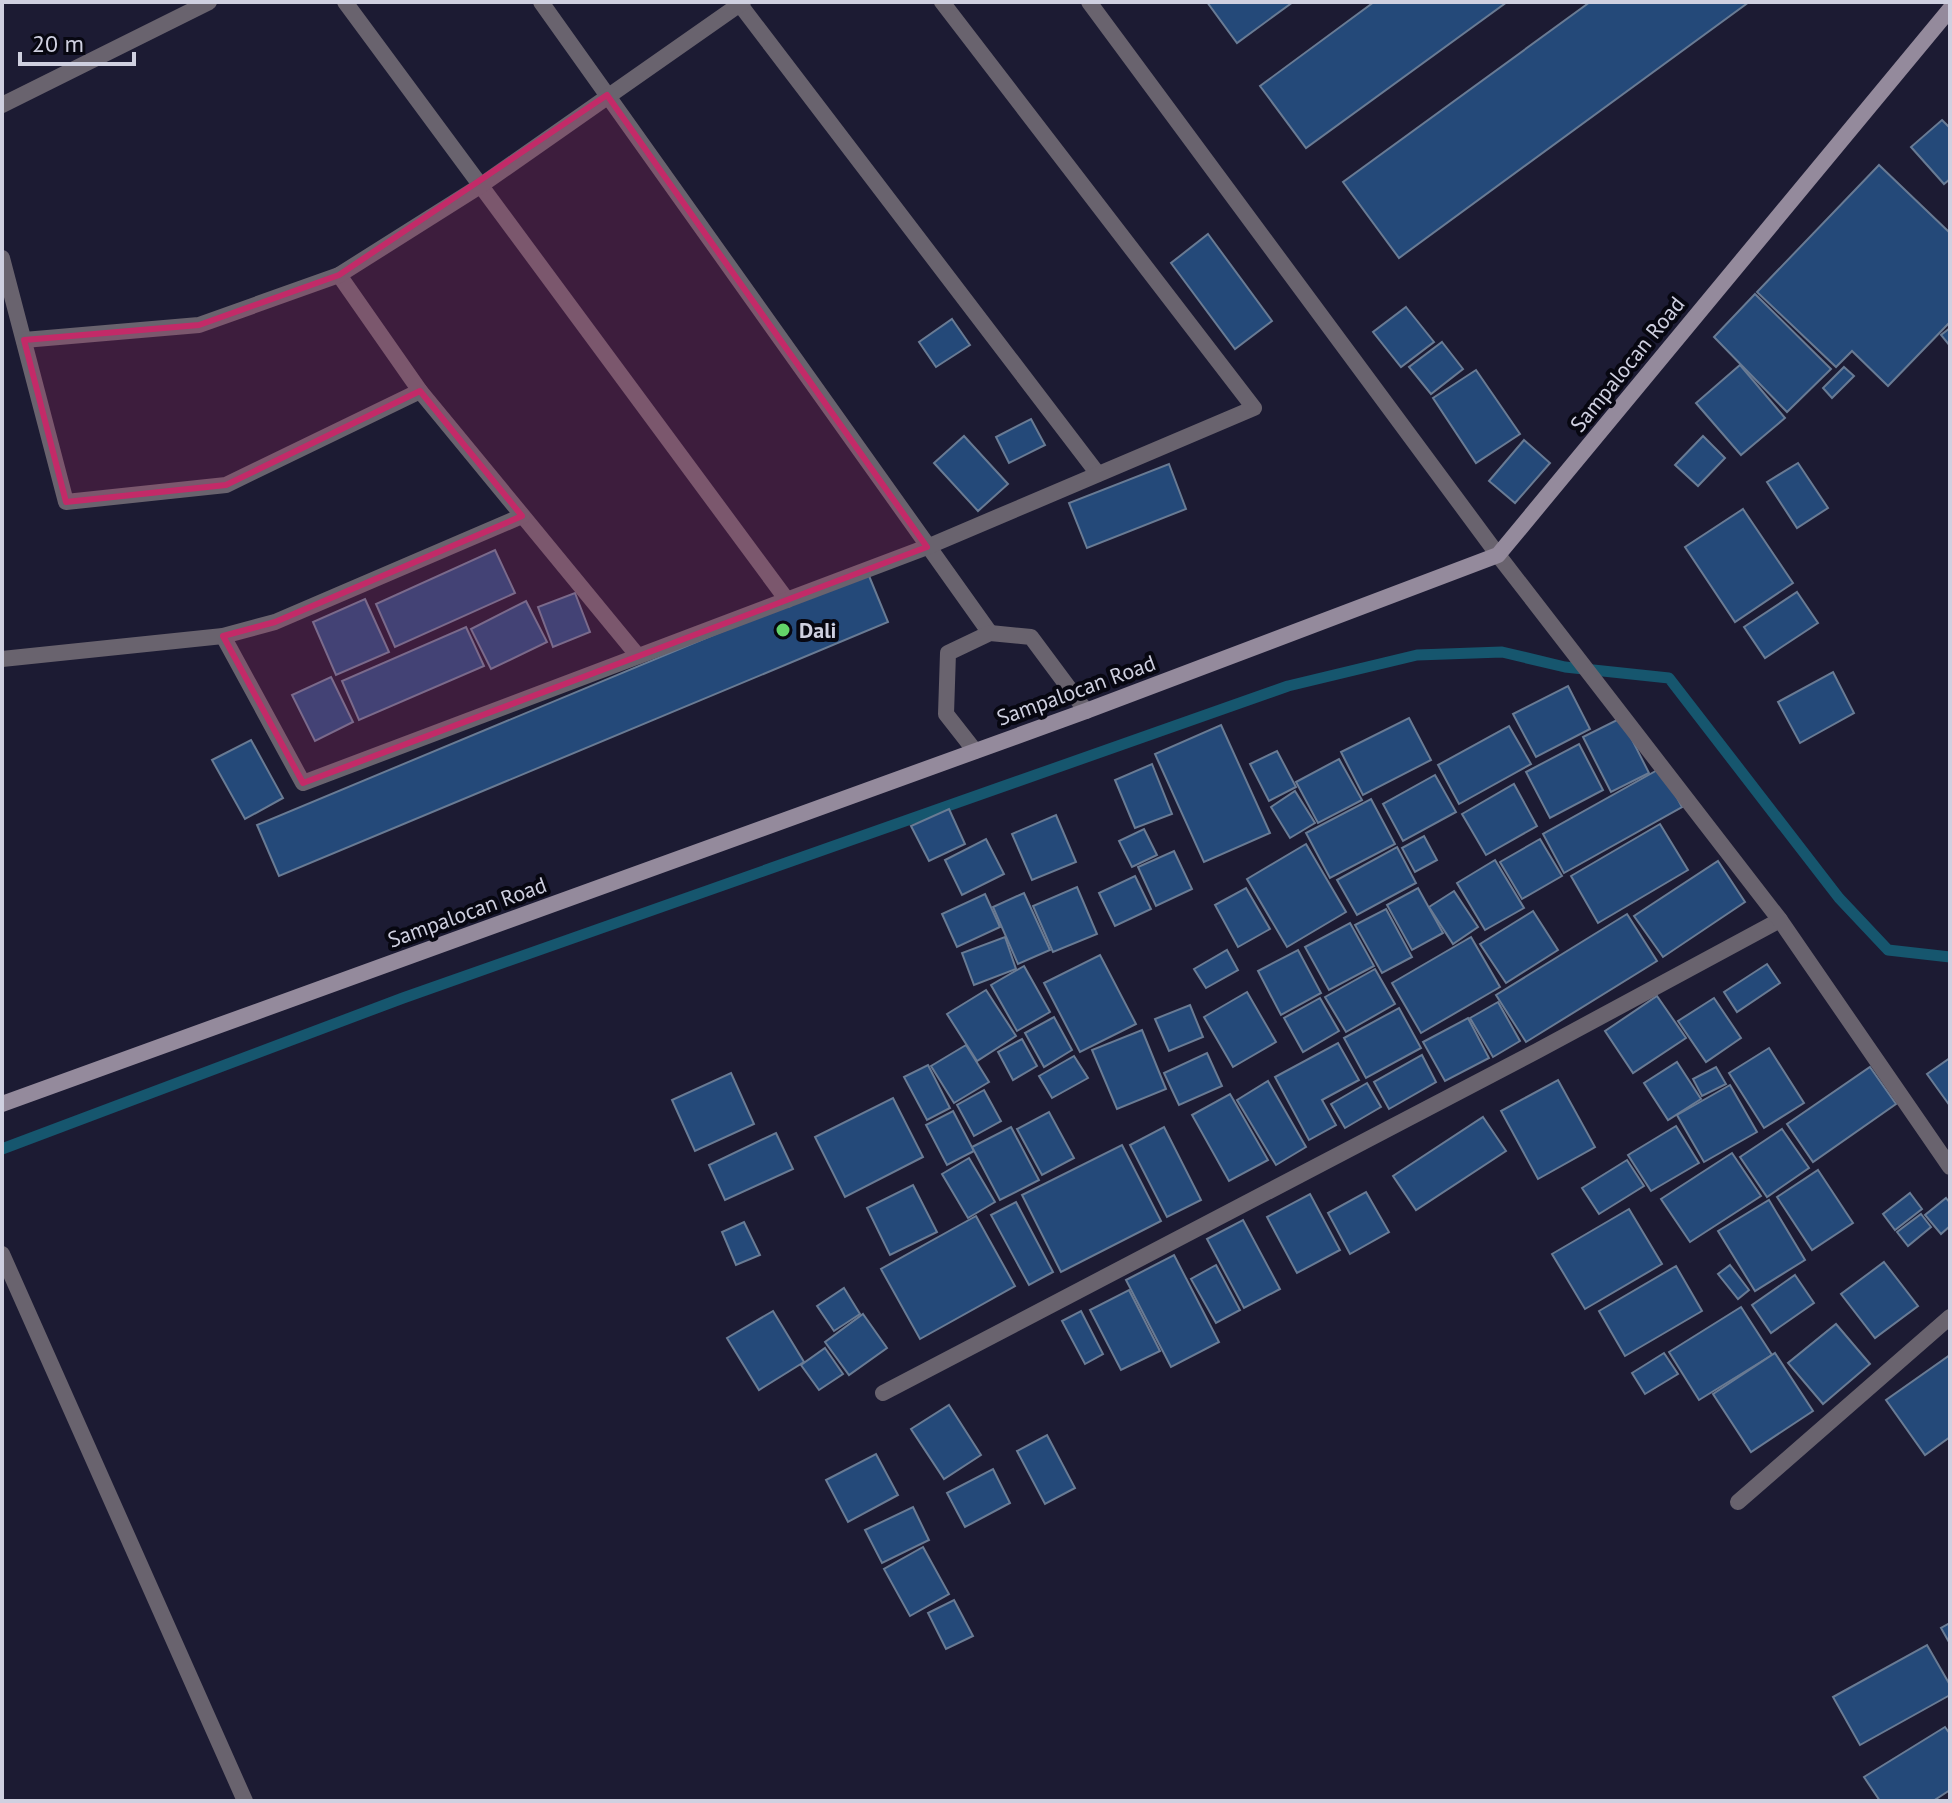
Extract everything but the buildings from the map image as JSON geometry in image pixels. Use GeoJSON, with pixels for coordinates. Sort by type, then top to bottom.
{"type":"FeatureCollection","features":[{"type":"Feature","properties":{"kind":"main road","name":"Sampalocan Road"},"geometry":{"type":"LineString","coordinates":[[2,1104],[1086,711],[1498,555],[1950,9]]}},
{"type":"Feature","properties":{"kind":"street"},"geometry":{"type":"LineString","coordinates":[[2,105],[209,2]]}},
{"type":"Feature","properties":{"kind":"street"},"geometry":{"type":"LineString","coordinates":[[345,2],[787,600]]}},
{"type":"Feature","properties":{"kind":"street"},"geometry":{"type":"LineString","coordinates":[[541,2],[990,633]]}},
{"type":"Feature","properties":{"kind":"street"},"geometry":{"type":"LineString","coordinates":[[223,636],[303,783],[927,547],[1254,408],[942,2]]}},
{"type":"Feature","properties":{"kind":"street"},"geometry":{"type":"LineString","coordinates":[[1089,2],[1498,555],[1780,920],[1950,1167]]}},
{"type":"Feature","properties":{"kind":"street"},"geometry":{"type":"LineString","coordinates":[[24,340],[199,325],[339,275],[480,186],[741,3],[1098,474]]}},
{"type":"Feature","properties":{"kind":"street"},"geometry":{"type":"LineString","coordinates":[[2,258],[66,502],[226,485],[420,391]]}},
{"type":"Feature","properties":{"kind":"street"},"geometry":{"type":"LineString","coordinates":[[339,275],[420,391],[638,656]]}},
{"type":"Feature","properties":{"kind":"street"},"geometry":{"type":"LineString","coordinates":[[2,659],[223,636],[275,622],[522,516]]}},
{"type":"Feature","properties":{"kind":"street"},"geometry":{"type":"LineString","coordinates":[[975,751],[946,714],[948,653],[990,633],[1031,637],[1086,711]]}},
{"type":"Feature","properties":{"kind":"street"},"geometry":{"type":"LineString","coordinates":[[883,1393],[1537,1051],[1780,920]]}},
{"type":"Feature","properties":{"kind":"street"},"geometry":{"type":"LineString","coordinates":[[2,1254],[245,1801]]}},
{"type":"Feature","properties":{"kind":"street"},"geometry":{"type":"LineString","coordinates":[[1738,1502],[1950,1317]]}},
{"type":"Feature","properties":{"kind":"highlighted area"},"geometry":{"type":"Polygon","coordinates":[[[607,95],[927,547],[303,783],[223,636],[275,622],[522,516],[420,391],[226,485],[66,502],[24,340],[199,325],[339,275],[607,95]]]}},
{"type":"Feature","properties":{"kind":"waterway"},"geometry":{"type":"LineString","coordinates":[[2,1149],[403,998],[1288,686],[1417,655],[1502,652],[1565,667],[1669,678],[1839,898],[1888,950],[1950,957]]}},
{"type":"Feature","properties":{"kind":"place","name":"Dali"},"geometry":{"type":"Point","coordinates":[783,630]}}]}
